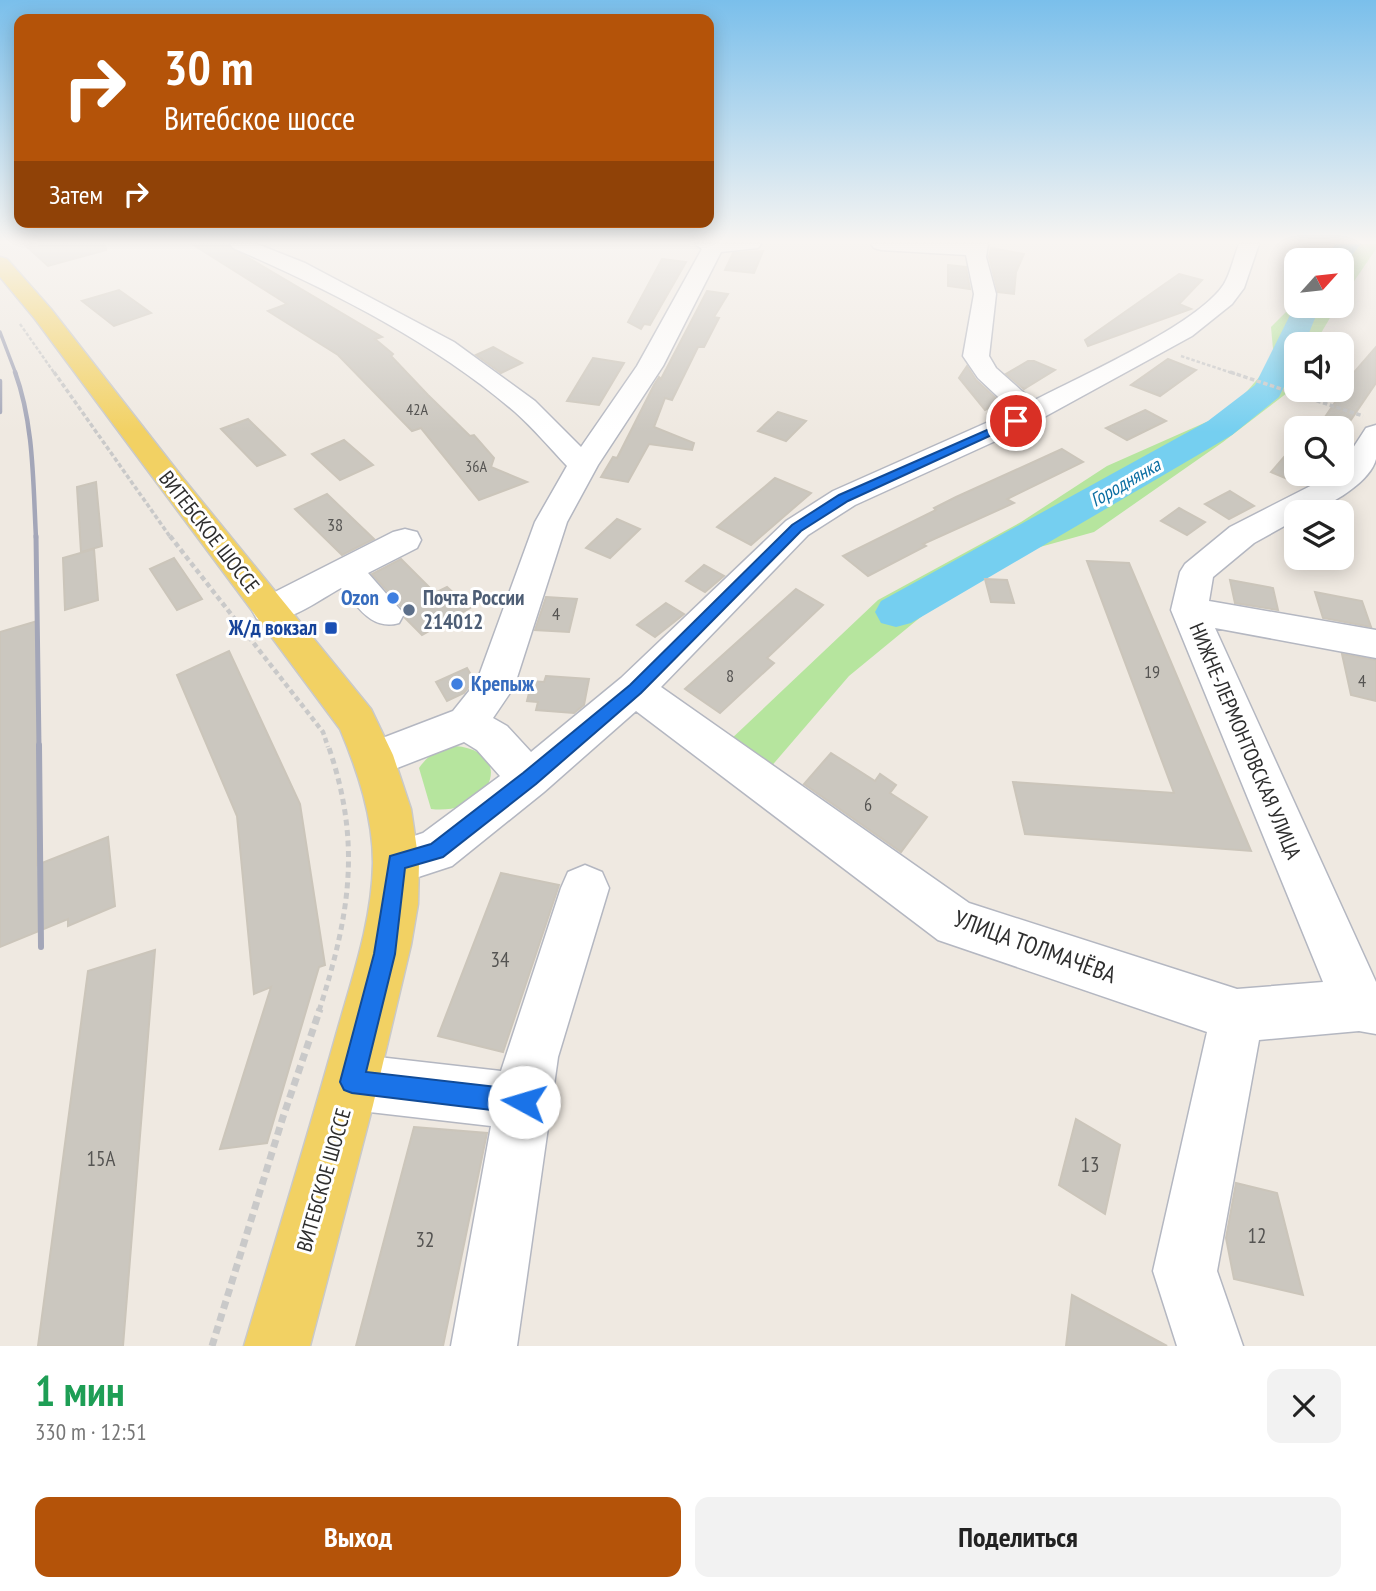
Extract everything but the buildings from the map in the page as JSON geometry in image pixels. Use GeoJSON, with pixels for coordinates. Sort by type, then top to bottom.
{"type":"FeatureCollection","features":[{"type":"Feature","properties":{"kind":"main road","name":"ВИТЕБСКОЕ ШОССЕ"},"geometry":{"type":"LineString","coordinates":[[36,307],[357,722],[374,759],[390,819],[397,862],[384,954],[352,1082],[277,1346]]}},
{"type":"Feature","properties":{"kind":"street"},"geometry":{"type":"LineString","coordinates":[[370,307],[445,347],[525,407],[583,465]]}},
{"type":"Feature","properties":{"kind":"street"},"geometry":{"type":"LineString","coordinates":[[374,759],[467,723],[494,687],[551,522],[583,465],[650,366],[680,307]]}},
{"type":"Feature","properties":{"kind":"street"},"geometry":{"type":"LineString","coordinates":[[983,307],[976,356],[988,373],[1031,413]]}},
{"type":"Feature","properties":{"kind":"street"},"geometry":{"type":"LineString","coordinates":[[397,862],[436,851],[529,779],[635,689],[796,528],[844,498],[1031,413],[1184,331],[1214,307]]}},
{"type":"Feature","properties":{"kind":"street","name":"НИЖНЕ-ЛЕРМОНТОВСКАЯ УЛИЦА"},"geometry":{"type":"LineString","coordinates":[[1368,1007],[1189,610],[1197,572],[1242,535],[1361,487],[1360,463],[1369,425]]}},
{"type":"Feature","properties":{"kind":"street"},"geometry":{"type":"LineString","coordinates":[[270,610],[405,540]]}},
{"type":"Feature","properties":{"kind":"street"},"geometry":{"type":"LineString","coordinates":[[345,570],[386,614]]}},
{"type":"Feature","properties":{"kind":"street"},"geometry":{"type":"LineString","coordinates":[[1189,610],[1376,644]]}},
{"type":"Feature","properties":{"kind":"street","name":"УЛИЦА ТОЛМАЧЁВА"},"geometry":{"type":"LineString","coordinates":[[635,689],[955,923],[1237,1016],[1368,1007]]}},
{"type":"Feature","properties":{"kind":"street"},"geometry":{"type":"LineString","coordinates":[[467,723],[492,738],[529,779]]}},
{"type":"Feature","properties":{"kind":"street"},"geometry":{"type":"LineString","coordinates":[[484,1346],[531,1057],[585,888]]}},
{"type":"Feature","properties":{"kind":"street"},"geometry":{"type":"LineString","coordinates":[[1210,1346],[1185,1271],[1237,1016]]}},
{"type":"Feature","properties":{"kind":"street"},"geometry":{"type":"LineString","coordinates":[[352,1082],[524,1102]]}},
{"type":"Feature","properties":{"kind":"path"},"geometry":{"type":"LineString","coordinates":[[15,317],[158,520],[323,732],[336,760],[347,817],[351,881],[348,924],[284,1115],[212,1346]]}},
{"type":"Feature","properties":{"kind":"path"},"geometry":{"type":"LineString","coordinates":[[1154,347],[1369,425]]}},
{"type":"Feature","properties":{"kind":"green space"},"geometry":{"type":"Polygon","coordinates":[[[1284,314],[1284,318],[1330,318],[1322,332],[1284,332],[1284,395],[1223,442],[1094,532],[1022,552],[939,602],[849,676],[769,769],[729,741],[878,600],[1021,522],[1107,466],[1229,412],[1274,360],[1271,327],[1284,314]]]}},
{"type":"Feature","properties":{"kind":"green space"},"geometry":{"type":"Polygon","coordinates":[[[455,746],[474,750],[486,759],[491,770],[489,782],[482,793],[469,803],[452,809],[431,809],[419,768],[435,752],[455,746]]]}},
{"type":"Feature","properties":{"kind":"waterway","name":"Городнянка"},"geometry":{"type":"LineString","coordinates":[[896,612],[1220,428],[1268,390],[1301,318]]}},
{"type":"Feature","properties":{"kind":"railway"},"geometry":{"type":"LineString","coordinates":[[0,332],[16,374]]}},
{"type":"Feature","properties":{"kind":"railway"},"geometry":{"type":"LineString","coordinates":[[15,372],[29,433],[36,538]]}},
{"type":"Feature","properties":{"kind":"railway"},"geometry":{"type":"LineString","coordinates":[[0,381],[0,412]]}},
{"type":"Feature","properties":{"kind":"railway"},"geometry":{"type":"LineString","coordinates":[[36,536],[39,747]]}},
{"type":"Feature","properties":{"kind":"railway"},"geometry":{"type":"LineString","coordinates":[[39,745],[41,947]]}},
{"type":"Feature","properties":{"kind":"place","name":"Ozon"},"geometry":{"type":"Point","coordinates":[393,598]}},
{"type":"Feature","properties":{"kind":"place","name":"Почта России 214012"},"geometry":{"type":"Point","coordinates":[409,610]}},
{"type":"Feature","properties":{"kind":"place","name":"Ж/д вокзал"},"geometry":{"type":"Point","coordinates":[331,628]}},
{"type":"Feature","properties":{"kind":"place","name":"Крепыж"},"geometry":{"type":"Point","coordinates":[457,684]}},
{"type":"Feature","properties":{"kind":"route"},"geometry":{"type":"LineString","coordinates":[[524,1102],[352,1082],[391,921],[397,862],[436,851],[529,779],[635,689],[796,528],[844,498],[1016,421]]}}]}
